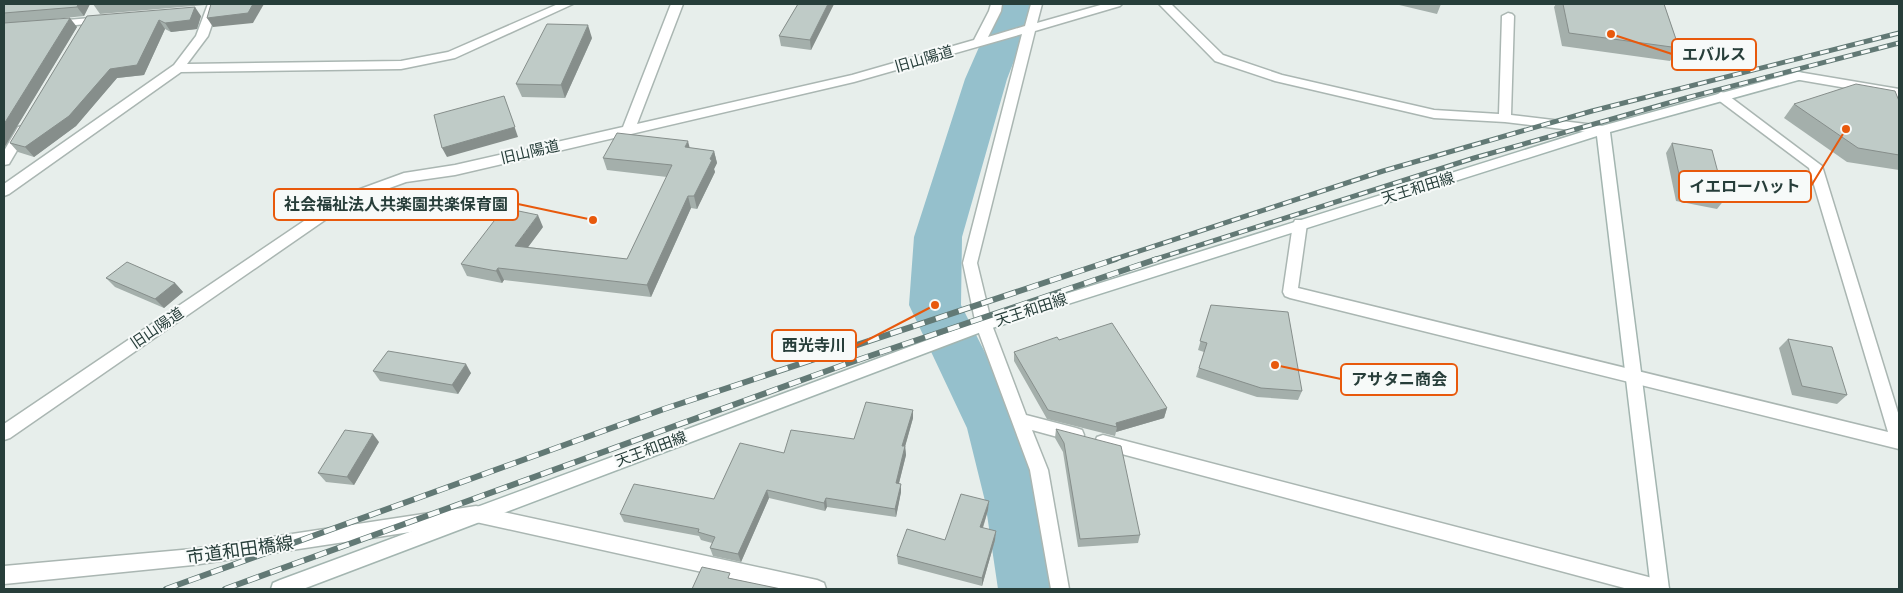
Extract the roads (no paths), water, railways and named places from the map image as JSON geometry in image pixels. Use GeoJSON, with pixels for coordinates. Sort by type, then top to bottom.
{"type":"FeatureCollection","features":[{"type":"Feature","properties":{"kind":"street"},"geometry":{"type":"LineString","coordinates":[[178,68],[401,65],[451,55],[567,4]]}},
{"type":"Feature","properties":{"kind":"street"},"geometry":{"type":"LineString","coordinates":[[629,129],[677,4]]}},
{"type":"Feature","properties":{"kind":"street"},"geometry":{"type":"LineString","coordinates":[[978,44],[995,11],[996,4]]}},
{"type":"Feature","properties":{"kind":"street"},"geometry":{"type":"LineString","coordinates":[[1036,4],[970,263],[984,325],[1039,470],[1060,589]]}},
{"type":"Feature","properties":{"kind":"street","name":"旧山陽道"},"geometry":{"type":"LineString","coordinates":[[4,432],[346,199],[404,178],[454,170],[854,78],[1116,4]]}},
{"type":"Feature","properties":{"kind":"street"},"geometry":{"type":"LineString","coordinates":[[1020,420],[1660,589],[1603,130],[1505,118],[1434,114],[1278,78],[1219,58],[1166,4]]}},
{"type":"Feature","properties":{"kind":"street"},"geometry":{"type":"LineString","coordinates":[[4,191],[178,68],[202,36],[208,8]]}},
{"type":"Feature","properties":{"kind":"street"},"geometry":{"type":"LineString","coordinates":[[1505,118],[1508,16]]}},
{"type":"Feature","properties":{"kind":"street"},"geometry":{"type":"LineString","coordinates":[[42,25],[91,17],[117,19]]}},
{"type":"Feature","properties":{"kind":"street"},"geometry":{"type":"LineString","coordinates":[[79,38],[91,17]]}},
{"type":"Feature","properties":{"kind":"street","name":"天王和田線"},"geometry":{"type":"LineString","coordinates":[[280,589],[984,325],[1603,130],[1798,76],[1899,93]]}},
{"type":"Feature","properties":{"kind":"street"},"geometry":{"type":"LineString","coordinates":[[1300,224],[1290,292],[1632,374],[1899,442],[1815,166],[1721,96]]}},
{"type":"Feature","properties":{"kind":"street"},"geometry":{"type":"LineString","coordinates":[[4,161],[29,120]]}},
{"type":"Feature","properties":{"kind":"street"},"geometry":{"type":"LineString","coordinates":[[476,514],[817,589]]}},
{"type":"Feature","properties":{"kind":"street","name":"市道和田橋線"},"geometry":{"type":"LineString","coordinates":[[4,575],[193,557],[476,514]]}},
{"type":"Feature","properties":{"kind":"waterway"},"geometry":{"type":"LineString","coordinates":[[1017,4],[986,79],[938,237],[935,305],[995,428],[1015,501],[1030,589]]}},
{"type":"Feature","properties":{"kind":"railway"},"geometry":{"type":"LineString","coordinates":[[1112,260],[1383,171],[1592,111],[1899,33]]}},
{"type":"Feature","properties":{"kind":"railway"},"geometry":{"type":"LineString","coordinates":[[1153,260],[1474,158],[1686,98],[1899,43]]}},
{"type":"Feature","properties":{"kind":"railway"},"geometry":{"type":"LineString","coordinates":[[166,589],[664,409],[1116,259]]}},
{"type":"Feature","properties":{"kind":"railway"},"geometry":{"type":"LineString","coordinates":[[225,589],[846,364],[1157,259]]}},
{"type":"Feature","properties":{"kind":"place","name":"エバルス"},"geometry":{"type":"Point","coordinates":[1611,34]}},
{"type":"Feature","properties":{"kind":"place","name":"イエローハット"},"geometry":{"type":"Point","coordinates":[1846,129]}},
{"type":"Feature","properties":{"kind":"place","name":"社会福祉法人共楽園共楽保育園"},"geometry":{"type":"Point","coordinates":[593,220]}},
{"type":"Feature","properties":{"kind":"place","name":"西光寺川"},"geometry":{"type":"Point","coordinates":[935,305]}},
{"type":"Feature","properties":{"kind":"place","name":"アサタニ商会"},"geometry":{"type":"Point","coordinates":[1275,365]}}]}
